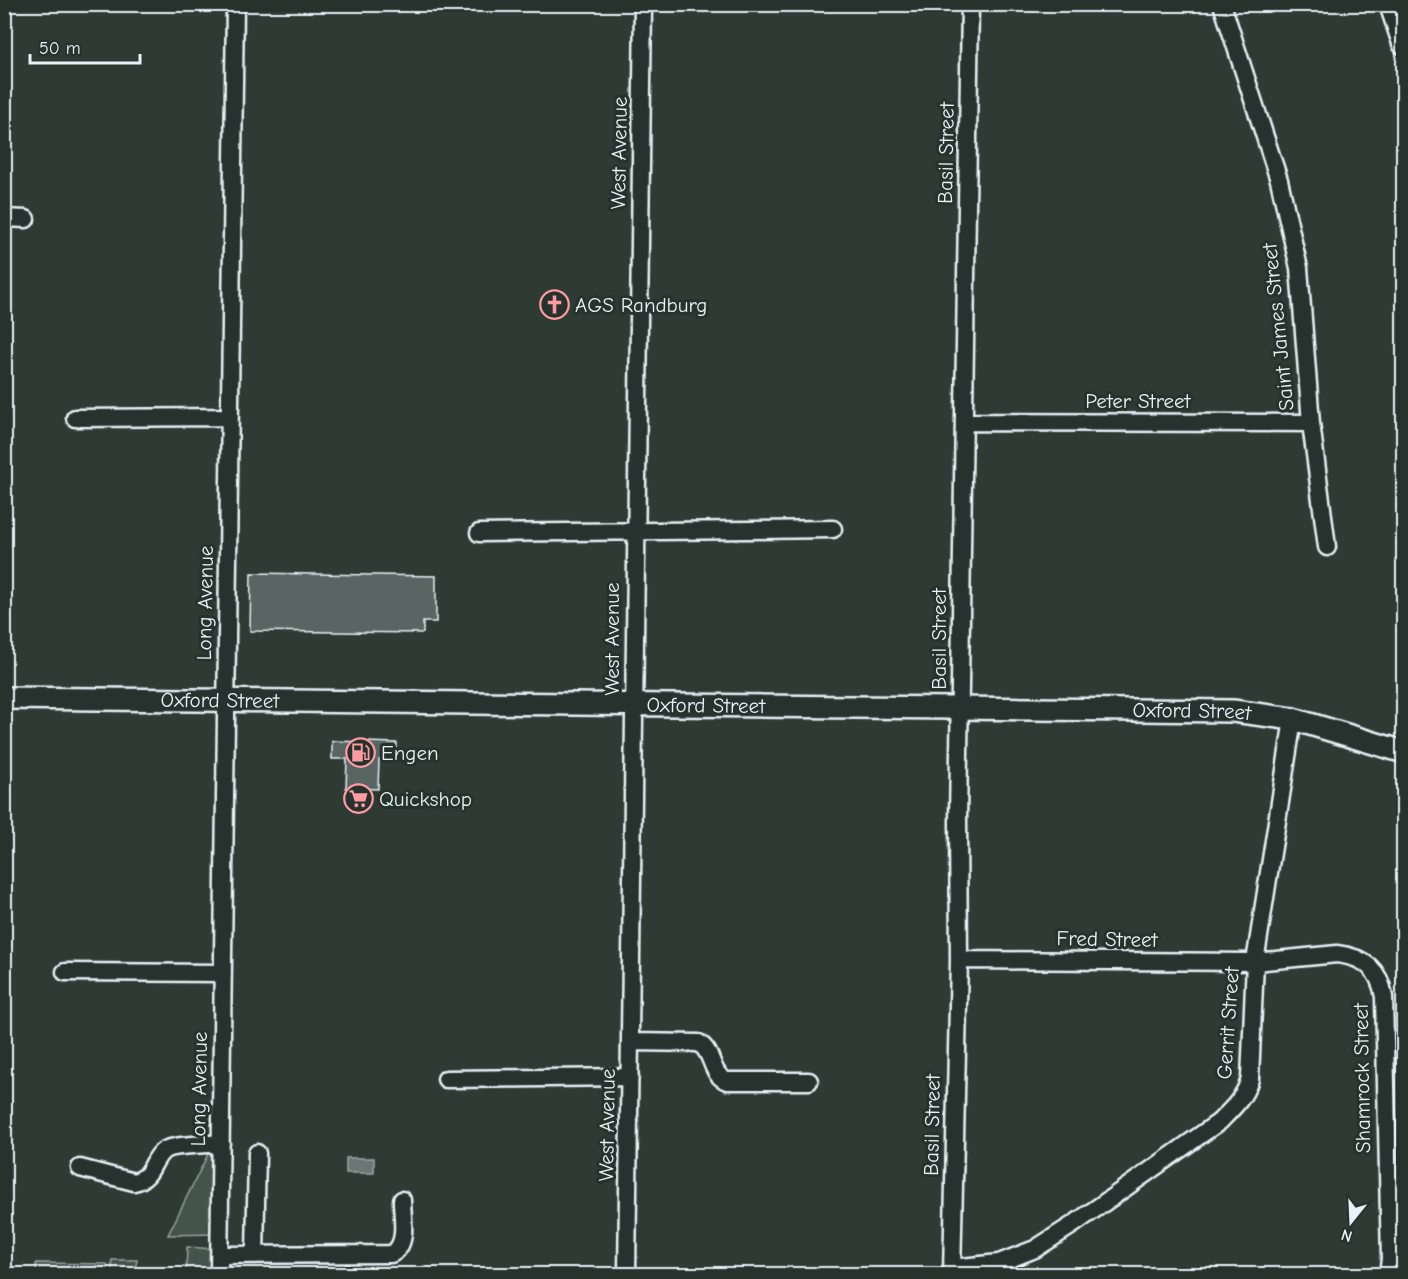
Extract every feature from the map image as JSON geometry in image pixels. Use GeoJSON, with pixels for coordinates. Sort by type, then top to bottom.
{"type":"FeatureCollection","features":[{"type":"Feature","properties":{"kind":"main road"},"geometry":{"type":"LineString","coordinates":[[1391,4],[1404,43]]}},
{"type":"Feature","properties":{"kind":"street","name":"Long Avenue"},"geometry":{"type":"LineString","coordinates":[[219,1275],[235,4]]}},
{"type":"Feature","properties":{"kind":"street","name":"West Avenue"},"geometry":{"type":"LineString","coordinates":[[627,1275],[643,4]]}},
{"type":"Feature","properties":{"kind":"street","name":"Basil Street"},"geometry":{"type":"LineString","coordinates":[[952,1271],[959,960],[970,4]]}},
{"type":"Feature","properties":{"kind":"street","name":"Saint James Street"},"geometry":{"type":"LineString","coordinates":[[1222,4],[1279,180],[1299,268],[1311,423],[1327,547]]}},
{"type":"Feature","properties":{"kind":"street"},"geometry":{"type":"LineString","coordinates":[[4,218],[26,219]]}},
{"type":"Feature","properties":{"kind":"street"},"geometry":{"type":"LineString","coordinates":[[75,418],[230,417]]}},
{"type":"Feature","properties":{"kind":"street","name":"Peter Street"},"geometry":{"type":"LineString","coordinates":[[964,422],[1311,423]]}},
{"type":"Feature","properties":{"kind":"street"},"geometry":{"type":"LineString","coordinates":[[479,533],[833,529]]}},
{"type":"Feature","properties":{"kind":"street","name":"Oxford Street"},"geometry":{"type":"LineString","coordinates":[[4,698],[1233,711],[1293,719],[1404,752]]}},
{"type":"Feature","properties":{"kind":"street","name":"Gerrit Street"},"geometry":{"type":"LineString","coordinates":[[952,1271],[999,1263],[1035,1249],[1082,1219],[1219,1122],[1238,1104],[1250,1079],[1255,962],[1293,719]]}},
{"type":"Feature","properties":{"kind":"street","name":"Shamrock Street"},"geometry":{"type":"LineString","coordinates":[[1255,962],[1349,955],[1371,966],[1380,979],[1384,997],[1390,1259],[1388,1275]]}},
{"type":"Feature","properties":{"kind":"street","name":"Fred Street"},"geometry":{"type":"LineString","coordinates":[[959,960],[1255,962]]}},
{"type":"Feature","properties":{"kind":"street"},"geometry":{"type":"LineString","coordinates":[[65,972],[223,973]]}},
{"type":"Feature","properties":{"kind":"street"},"geometry":{"type":"LineString","coordinates":[[630,1042],[699,1043],[707,1049],[717,1076],[727,1082],[809,1081]]}},
{"type":"Feature","properties":{"kind":"street"},"geometry":{"type":"LineString","coordinates":[[446,1079],[630,1077]]}},
{"type":"Feature","properties":{"kind":"street"},"geometry":{"type":"LineString","coordinates":[[80,1168],[134,1182],[142,1180],[149,1173],[162,1151],[221,1143]]}},
{"type":"Feature","properties":{"kind":"street"},"geometry":{"type":"LineString","coordinates":[[255,1255],[256,1153]]}},
{"type":"Feature","properties":{"kind":"street"},"geometry":{"type":"LineString","coordinates":[[220,1255],[391,1254],[398,1251],[402,1243],[402,1200]]}},
{"type":"Feature","properties":{"kind":"shaded area"},"geometry":{"type":"Polygon","coordinates":[[[215,1140],[216,1234],[168,1235],[215,1140]]]}},
{"type":"Feature","properties":{"kind":"shaded area"},"geometry":{"type":"Polygon","coordinates":[[[346,1158],[374,1158],[374,1173],[346,1173],[346,1158]]]}},
{"type":"Feature","properties":{"kind":"shaded area"},"geometry":{"type":"Polygon","coordinates":[[[187,1247],[213,1249],[211,1274],[186,1274],[187,1247]]]}},
{"type":"Feature","properties":{"kind":"shaded area"},"geometry":{"type":"Polygon","coordinates":[[[112,1260],[137,1260],[134,1274],[112,1274],[112,1260]]]}},
{"type":"Feature","properties":{"kind":"shaded area"},"geometry":{"type":"Polygon","coordinates":[[[36,1263],[107,1264],[107,1274],[36,1274],[36,1263]]]}},
{"type":"Feature","properties":{"kind":"building"},"geometry":{"type":"Polygon","coordinates":[[[251,573],[436,576],[436,622],[423,622],[423,633],[250,631],[251,573]]]}},
{"type":"Feature","properties":{"kind":"building"},"geometry":{"type":"Polygon","coordinates":[[[332,741],[397,743],[396,760],[379,760],[378,789],[346,788],[347,759],[332,759],[332,741]]]}},
{"type":"Feature","properties":{"kind":"place","name":"AGS Randburg"},"geometry":{"type":"Point","coordinates":[554,305]}},
{"type":"Feature","properties":{"kind":"place","name":"Engen"},"geometry":{"type":"Point","coordinates":[360,753]}},
{"type":"Feature","properties":{"kind":"place","name":"Quickshop"},"geometry":{"type":"Point","coordinates":[358,799]}}]}
